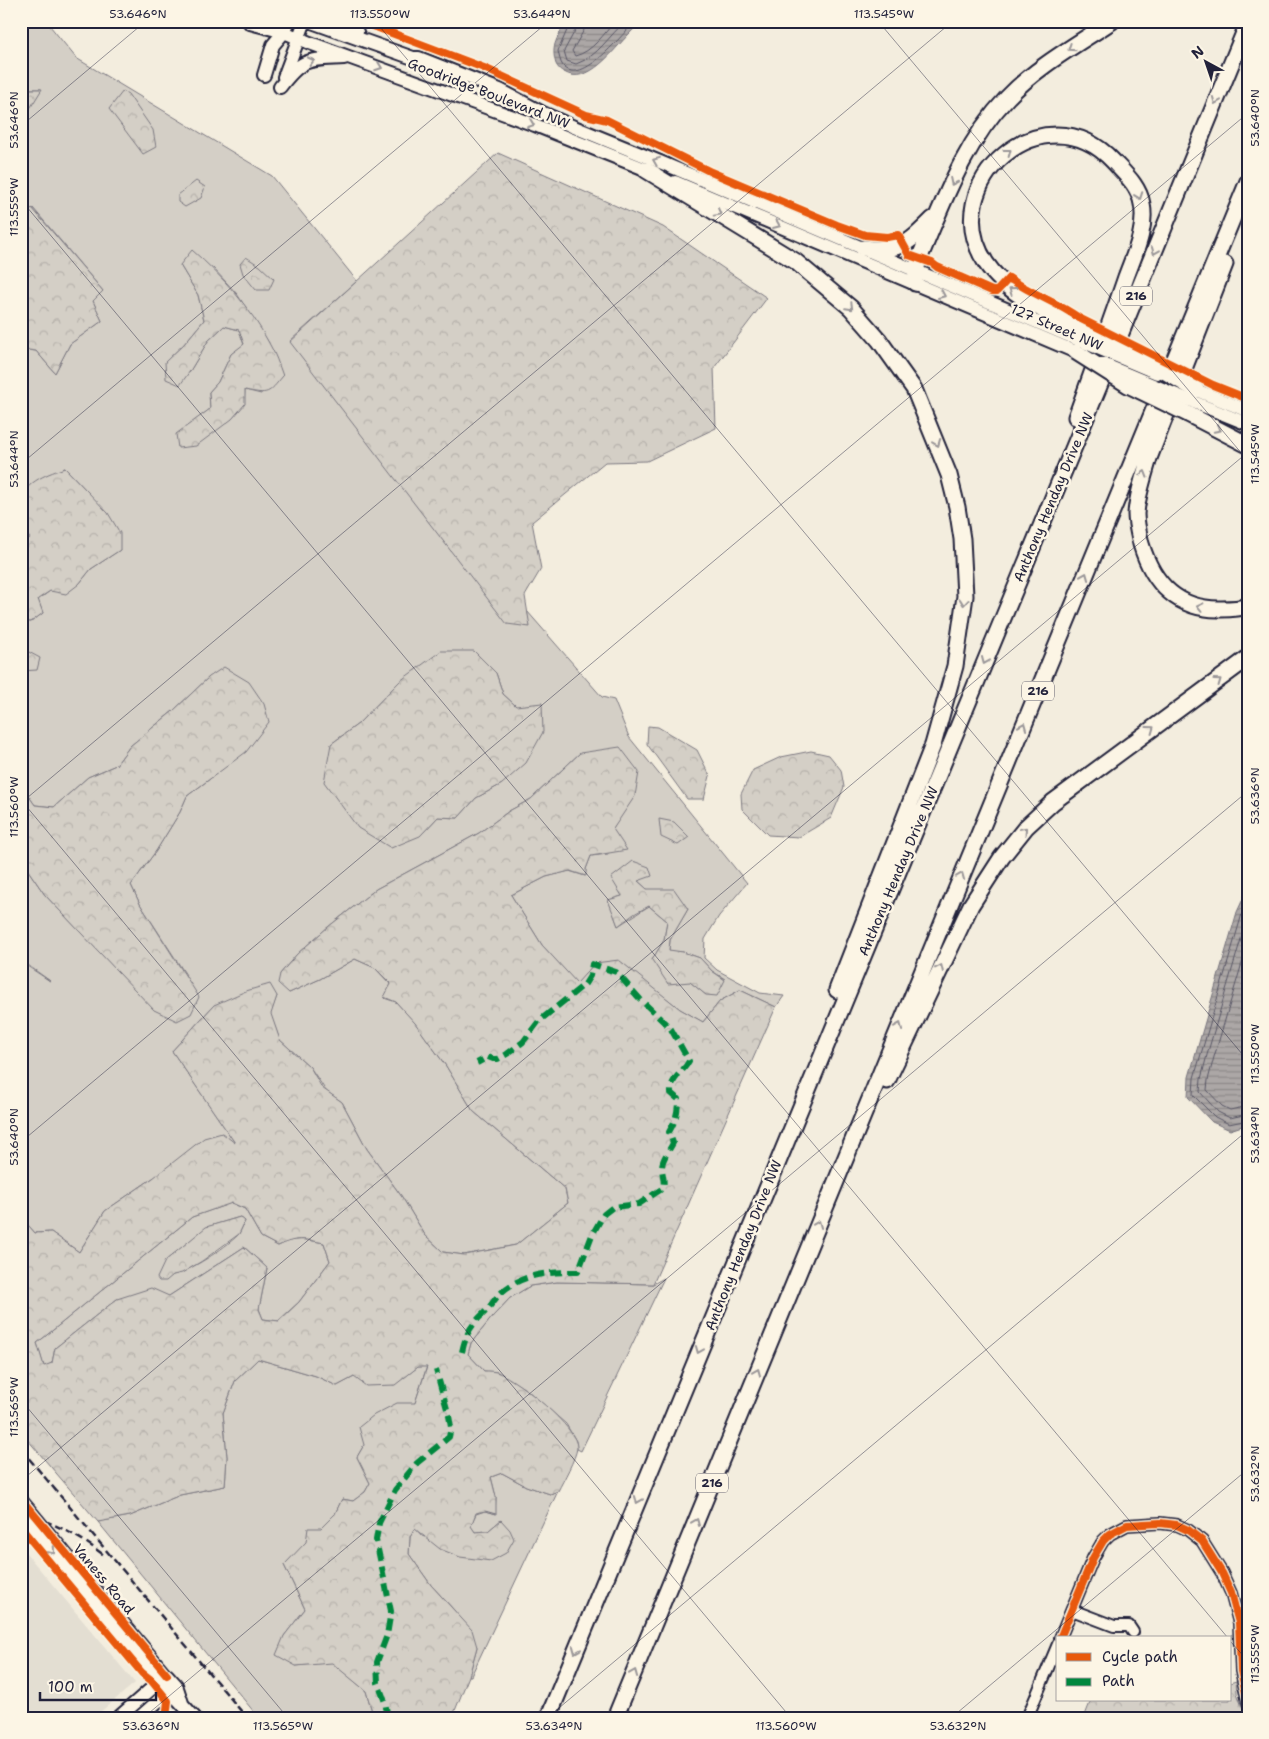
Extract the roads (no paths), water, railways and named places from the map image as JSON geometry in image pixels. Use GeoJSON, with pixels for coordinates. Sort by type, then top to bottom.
{"type":"FeatureCollection","features":[{"type":"Feature","properties":{"kind":"highway"},"geometry":{"type":"LineString","coordinates":[[915,277],[939,212],[968,152],[984,125],[1008,97],[1043,67],[1112,21]]}},
{"type":"Feature","properties":{"kind":"highway","name":"Anthony Henday Drive NW"},"geometry":{"type":"LineString","coordinates":[[548,1718],[1248,24]]}},
{"type":"Feature","properties":{"kind":"highway"},"geometry":{"type":"LineString","coordinates":[[1024,568],[1142,230],[1142,204],[1136,185],[1103,150],[1078,136],[1032,138],[1019,144],[998,160],[983,180],[975,201],[973,213],[976,242],[986,263],[1003,284],[1034,304],[1071,324],[1082,341],[1128,384],[1191,401]]}},
{"type":"Feature","properties":{"kind":"highway"},"geometry":{"type":"LineString","coordinates":[[646,170],[795,261],[851,308],[868,327],[894,359],[914,389],[949,475],[962,539],[965,596],[960,634],[955,666],[933,745],[793,1104],[777,1162]]}},
{"type":"Feature","properties":{"kind":"highway","name":"216"},"geometry":{"type":"LineString","coordinates":[[616,1718],[1248,181]]}},
{"type":"Feature","properties":{"kind":"highway"},"geometry":{"type":"LineString","coordinates":[[1248,204],[1149,458],[1139,490],[1136,515],[1139,537],[1145,557],[1154,576],[1177,598],[1201,608],[1230,609],[1248,606]]}},
{"type":"Feature","properties":{"kind":"highway"},"geometry":{"type":"LineString","coordinates":[[863,248],[881,250],[894,249],[901,246],[914,238],[939,212]]}},
{"type":"Feature","properties":{"kind":"highway"},"geometry":{"type":"LineString","coordinates":[[1082,341],[1142,358],[1191,401],[1248,446]]}},
{"type":"Feature","properties":{"kind":"highway"},"geometry":{"type":"LineString","coordinates":[[827,1201],[868,1121],[971,905],[1002,857],[1026,827],[1052,802],[1248,658]]}},
{"type":"Feature","properties":{"kind":"main road"},"geometry":{"type":"LineString","coordinates":[[305,21],[279,89],[292,71],[305,62],[352,57]]}},
{"type":"Feature","properties":{"kind":"main road","name":"Goodridge Boulevard NW"},"geometry":{"type":"LineString","coordinates":[[309,21],[413,58],[419,58],[500,90],[574,128],[701,179]]}},
{"type":"Feature","properties":{"kind":"main road"},"geometry":{"type":"LineString","coordinates":[[339,21],[358,32],[396,46],[419,58]]}},
{"type":"Feature","properties":{"kind":"main road","name":"Goodridge Boulevard NW"},"geometry":{"type":"LineString","coordinates":[[250,23],[287,26],[298,38],[526,122],[716,199]]}},
{"type":"Feature","properties":{"kind":"main road"},"geometry":{"type":"LineString","coordinates":[[264,75],[273,45],[287,26]]}},
{"type":"Feature","properties":{"kind":"main road","name":"127 Street NW"},"geometry":{"type":"LineString","coordinates":[[701,179],[863,248],[915,277]]}},
{"type":"Feature","properties":{"kind":"main road","name":"127 Street NW"},"geometry":{"type":"LineString","coordinates":[[716,199],[1082,341]]}},
{"type":"Feature","properties":{"kind":"main road"},"geometry":{"type":"LineString","coordinates":[[1191,401],[1248,412]]}},
{"type":"Feature","properties":{"kind":"main road"},"geometry":{"type":"LineString","coordinates":[[1191,401],[1248,424]]}},
{"type":"Feature","properties":{"kind":"main road"},"geometry":{"type":"LineString","coordinates":[[118,1718],[164,1678]]}},
{"type":"Feature","properties":{"kind":"main road","name":"Vaness Road"},"geometry":{"type":"LineString","coordinates":[[164,1678],[195,1718]]}},
{"type":"Feature","properties":{"kind":"main road"},"geometry":{"type":"LineString","coordinates":[[139,1718],[173,1688]]}},
{"type":"Feature","properties":{"kind":"street","name":"Vaness Road"},"geometry":{"type":"LineString","coordinates":[[21,1500],[164,1678]]}},
{"type":"Feature","properties":{"kind":"street","name":"Vaness Road"},"geometry":{"type":"LineString","coordinates":[[21,1514],[164,1678]]}},
{"type":"Feature","properties":{"kind":"street"},"geometry":{"type":"LineString","coordinates":[[1061,1636],[1098,1548],[1110,1534],[1127,1525],[1146,1523],[1171,1524],[1188,1530],[1198,1538],[1206,1547],[1222,1573],[1234,1602],[1239,1623],[1241,1671],[1248,1702]]}},
{"type":"Feature","properties":{"kind":"street"},"geometry":{"type":"LineString","coordinates":[[1072,1610],[1114,1626],[1129,1626],[1133,1632]]}},
{"type":"Feature","properties":{"kind":"street"},"geometry":{"type":"LineString","coordinates":[[1027,1718],[1056,1649]]}},
{"type":"Feature","properties":{"kind":"water"},"geometry":{"type":"Polygon","coordinates":[[[567,21],[643,21],[608,57],[591,71],[573,75],[559,69],[554,57],[554,46],[567,21]]]}},
{"type":"Feature","properties":{"kind":"water"},"geometry":{"type":"Polygon","coordinates":[[[1248,888],[1248,1124],[1230,1130],[1212,1122],[1188,1097],[1189,1077],[1237,912],[1248,888]]]}},
{"type":"Feature","properties":{"kind":"railway"},"geometry":{"type":"LineString","coordinates":[[21,1449],[247,1718]]}},
{"type":"Feature","properties":{"kind":"railway"},"geometry":{"type":"LineString","coordinates":[[21,1514],[65,1530],[105,1556]]}}]}
